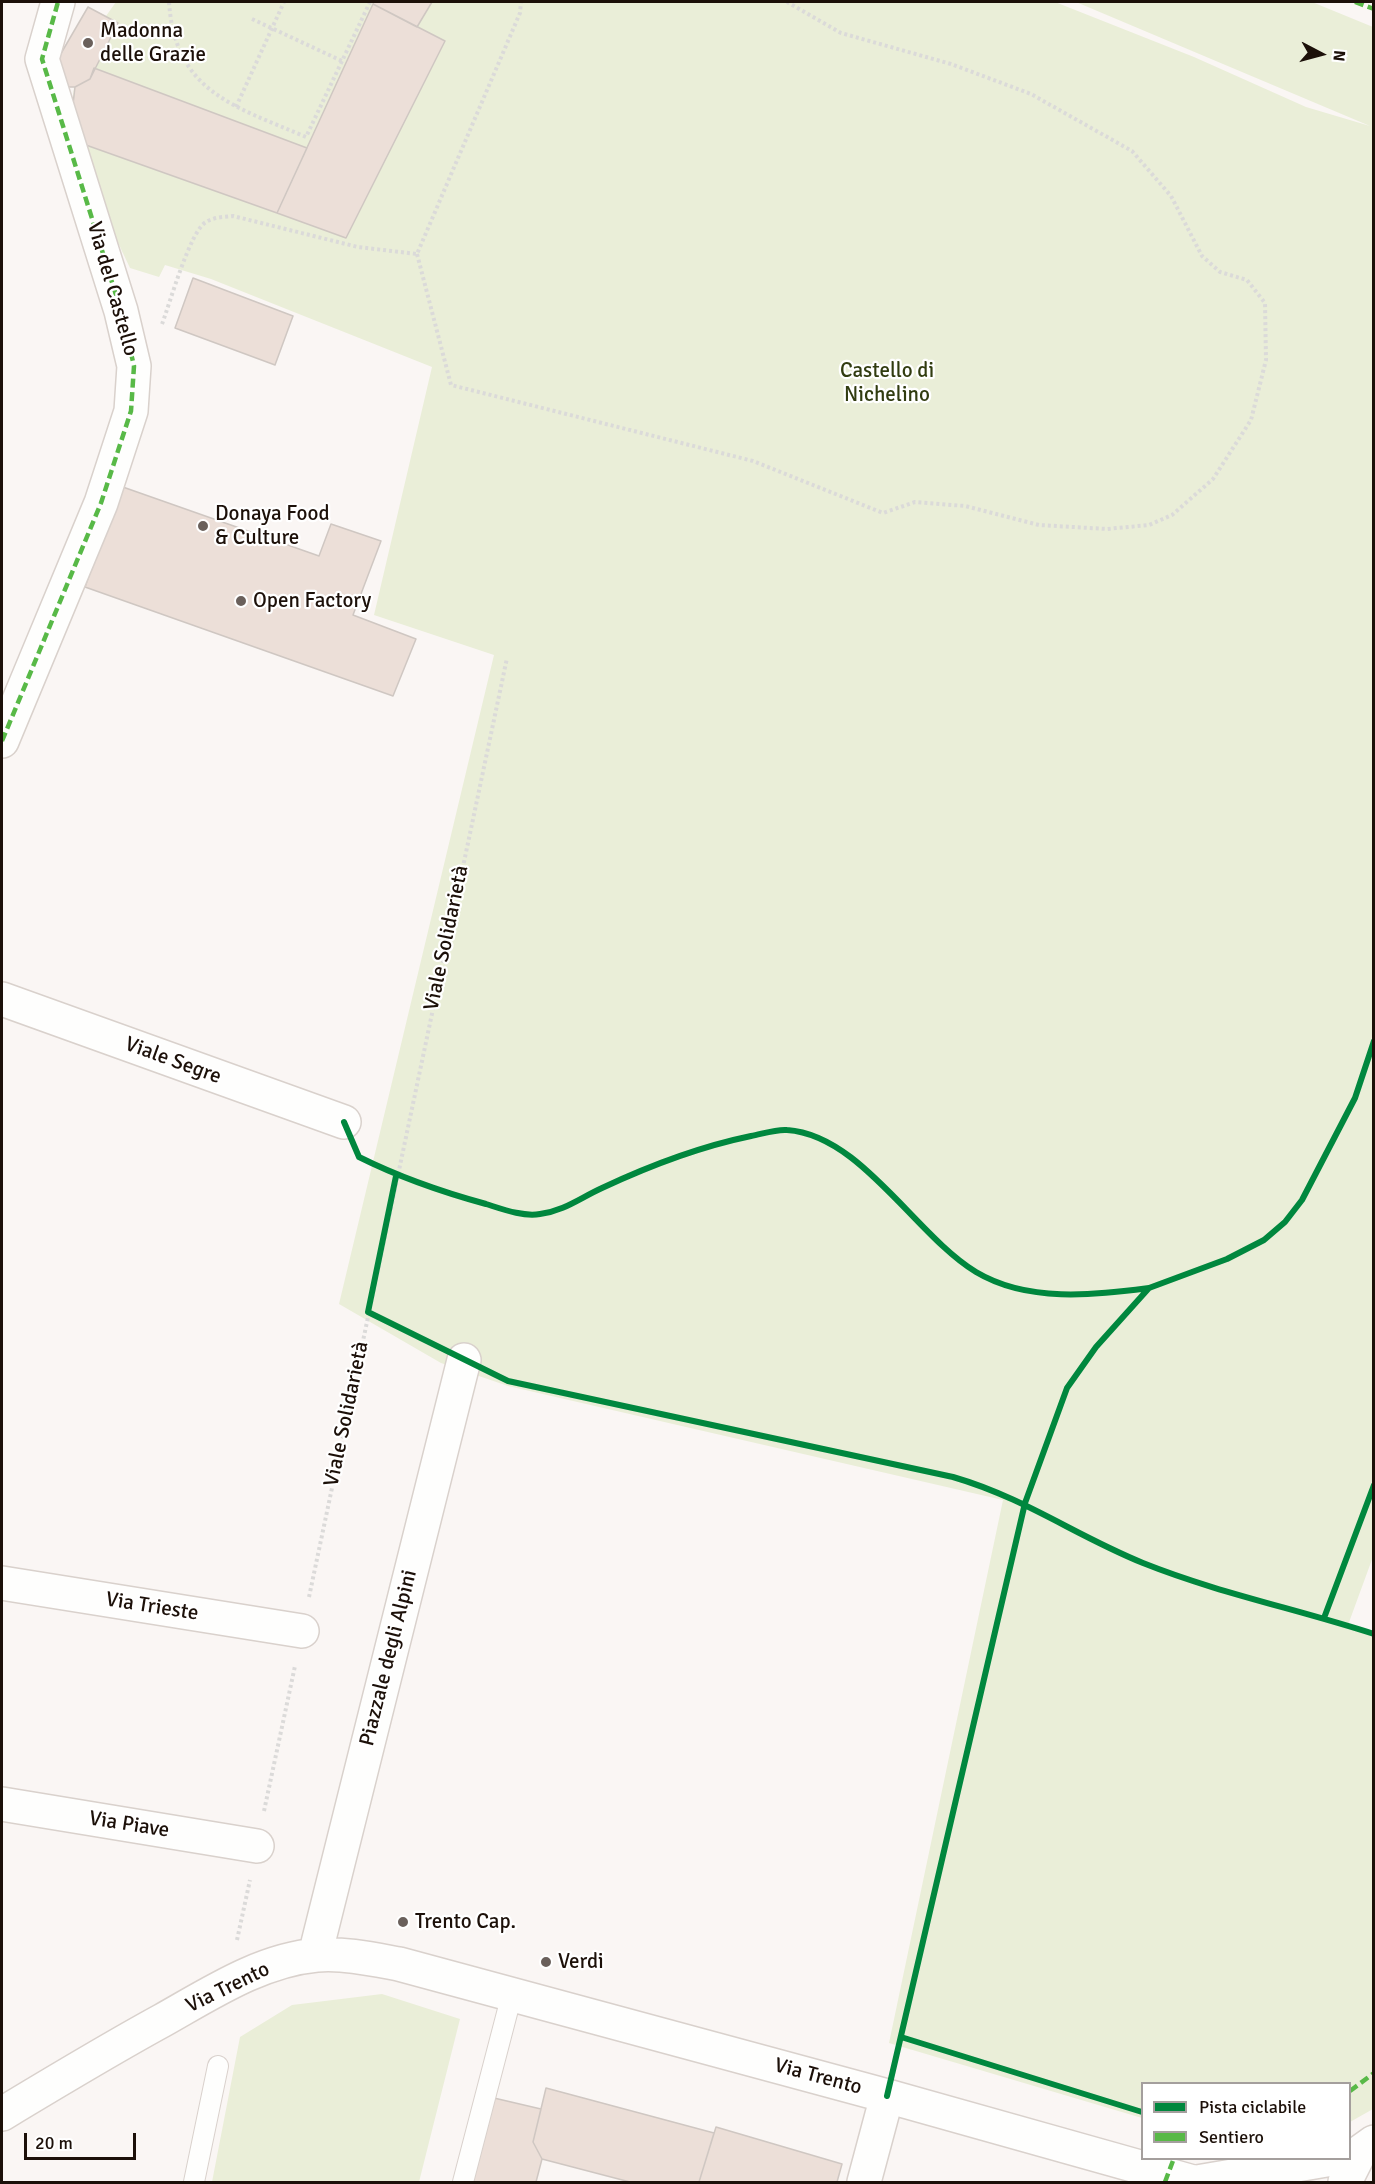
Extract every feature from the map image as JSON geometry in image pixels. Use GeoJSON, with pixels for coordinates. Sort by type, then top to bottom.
{"type":"FeatureCollection","features":[{"type":"Feature","properties":{"kind":"street","name":"Via del Castello"},"geometry":{"type":"LineString","coordinates":[[2,741],[118,457],[131,411],[134,366],[121,311],[42,60],[58,2]]}},
{"type":"Feature","properties":{"kind":"street","name":"Viale Segre"},"geometry":{"type":"LineString","coordinates":[[2,999],[344,1122]]}},
{"type":"Feature","properties":{"kind":"street","name":"Piazzale degli Alpini"},"geometry":{"type":"LineString","coordinates":[[315,1955],[464,1360]]}},
{"type":"Feature","properties":{"kind":"street","name":"Via Trieste"},"geometry":{"type":"LineString","coordinates":[[2,1582],[302,1632]]}},
{"type":"Feature","properties":{"kind":"street","name":"Via Piave"},"geometry":{"type":"LineString","coordinates":[[2,1804],[257,1846]]}},
{"type":"Feature","properties":{"kind":"street","name":"Via Trento"},"geometry":{"type":"LineString","coordinates":[[2,2114],[76,2068],[228,1984],[268,1966],[315,1955],[340,1954],[399,1964],[512,1994],[1192,2182]]}},
{"type":"Feature","properties":{"kind":"street"},"geometry":{"type":"LineString","coordinates":[[864,2182],[887,2096]]}},
{"type":"Feature","properties":{"kind":"street"},"geometry":{"type":"LineString","coordinates":[[1345,2182],[1355,2152]]}},
{"type":"Feature","properties":{"kind":"street"},"geometry":{"type":"LineString","coordinates":[[1197,2182],[1313,2160]]}},
{"type":"Feature","properties":{"kind":"lane"},"geometry":{"type":"LineString","coordinates":[[463,2182],[512,1994]]}},
{"type":"Feature","properties":{"kind":"lane"},"geometry":{"type":"LineString","coordinates":[[194,2182],[218,2066]]}},
{"type":"Feature","properties":{"kind":"path"},"geometry":{"type":"LineString","coordinates":[[170,2],[171,21],[177,47],[191,74],[214,94],[236,107],[306,137],[370,2]]}},
{"type":"Feature","properties":{"kind":"path"},"geometry":{"type":"LineString","coordinates":[[236,107],[284,2]]}},
{"type":"Feature","properties":{"kind":"path"},"geometry":{"type":"LineString","coordinates":[[521,2],[520,13],[417,254],[451,385],[753,461],[883,513],[915,502],[965,506],[1039,525],[1107,529],[1149,525],[1172,515],[1213,479],[1251,420],[1266,360],[1265,303],[1247,280],[1220,272],[1202,256],[1171,196],[1132,150],[1031,94],[951,64],[841,33],[787,2]]}},
{"type":"Feature","properties":{"kind":"path"},"geometry":{"type":"LineString","coordinates":[[252,19],[342,61]]}},
{"type":"Feature","properties":{"kind":"path"},"geometry":{"type":"LineString","coordinates":[[134,366],[154,344],[192,238],[204,223],[216,217],[233,216],[358,247],[417,254]]}},
{"type":"Feature","properties":{"kind":"path"},"geometry":{"type":"LineString","coordinates":[[368,1312],[379,1318]]}},
{"type":"Feature","properties":{"kind":"green space","name":"Castello di Nichelino"},"geometry":{"type":"Polygon","coordinates":[[[116,2],[1055,2],[1194,57],[1306,107],[1370,126],[1076,2],[1312,2],[1373,27],[1374,1554],[1348,1625],[1373,1634],[1373,2109],[1351,2121],[1351,2082],[1141,2082],[1141,2118],[889,2043],[1003,1500],[508,1386],[441,1363],[339,1304],[494,655],[374,615],[432,367],[211,279],[165,265],[159,277],[130,268],[69,139],[74,87],[63,87],[88,7],[106,16],[116,2]]]}},
{"type":"Feature","properties":{"kind":"green space"},"geometry":{"type":"Polygon","coordinates":[[[382,1994],[460,2019],[419,2182],[212,2182],[240,2037],[292,2005],[382,1994]]]}},
{"type":"Feature","properties":{"kind":"building"},"geometry":{"type":"Polygon","coordinates":[[[374,2],[432,2],[417,27],[373,4],[374,2]]]}},
{"type":"Feature","properties":{"kind":"building"},"geometry":{"type":"Polygon","coordinates":[[[373,4],[445,41],[346,238],[277,213],[373,4]]]}},
{"type":"Feature","properties":{"kind":"building","name":"Madonna delle Grazie"},"geometry":{"type":"Polygon","coordinates":[[[88,7],[118,23],[90,79],[75,87],[63,87],[56,62],[88,7]]]}},
{"type":"Feature","properties":{"kind":"building"},"geometry":{"type":"Polygon","coordinates":[[[94,68],[307,148],[277,213],[69,139],[75,87],[90,79],[94,68]]]}},
{"type":"Feature","properties":{"kind":"building"},"geometry":{"type":"Polygon","coordinates":[[[193,278],[293,316],[275,365],[175,328],[193,278]]]}},
{"type":"Feature","properties":{"kind":"building","name":"Open Factory"},"geometry":{"type":"Polygon","coordinates":[[[120,486],[319,556],[331,524],[381,541],[353,615],[416,639],[393,696],[85,587],[120,486]]]}},
{"type":"Feature","properties":{"kind":"building"},"geometry":{"type":"Polygon","coordinates":[[[546,2088],[714,2133],[699,2182],[630,2182],[542,2159],[533,2142],[546,2088]]]}},
{"type":"Feature","properties":{"kind":"building"},"geometry":{"type":"Polygon","coordinates":[[[494,2098],[541,2109],[533,2142],[542,2159],[536,2182],[472,2182],[494,2098]]]}},
{"type":"Feature","properties":{"kind":"building"},"geometry":{"type":"Polygon","coordinates":[[[716,2127],[842,2164],[837,2182],[699,2182],[716,2127]]]}},
{"type":"Feature","properties":{"kind":"marked path"},"geometry":{"type":"LineString","coordinates":[[2,741],[101,503],[131,411],[134,366],[121,311],[42,59],[58,2]]}},
{"type":"Feature","properties":{"kind":"marked path"},"geometry":{"type":"LineString","coordinates":[[1355,2],[1374,9]]}},
{"type":"Feature","properties":{"kind":"marked path"},"geometry":{"type":"LineString","coordinates":[[1351,2090],[1374,2073]]}},
{"type":"Feature","properties":{"kind":"marked path"},"geometry":{"type":"LineString","coordinates":[[1165,2182],[1173,2160]]}},
{"type":"Feature","properties":{"kind":"cycle path"},"geometry":{"type":"LineString","coordinates":[[887,2096],[1025,1503],[1067,1388],[1096,1347],[1149,1288],[1227,1259],[1264,1240],[1285,1222],[1302,1200],[1355,1098],[1374,1041]]}},
{"type":"Feature","properties":{"kind":"cycle path"},"geometry":{"type":"LineString","coordinates":[[344,1122],[359,1157],[390,1172],[438,1189],[513,1212],[533,1215],[564,1207],[638,1172],[693,1151],[731,1140],[787,1130],[814,1136],[839,1149],[863,1167],[953,1255],[976,1272],[996,1282],[1017,1289],[1061,1294],[1106,1293],[1149,1288]]}},
{"type":"Feature","properties":{"kind":"cycle path"},"geometry":{"type":"LineString","coordinates":[[396,1176],[368,1312],[508,1381],[953,1477],[1027,1506],[1119,1552],[1171,1574],[1374,1634]]}},
{"type":"Feature","properties":{"kind":"cycle path"},"geometry":{"type":"LineString","coordinates":[[1324,1618],[1374,1485]]}},
{"type":"Feature","properties":{"kind":"cycle path"},"geometry":{"type":"LineString","coordinates":[[901,2037],[1141,2112]]}},
{"type":"Feature","properties":{"kind":"place","name":"Madonna delle Grazie"},"geometry":{"type":"Point","coordinates":[88,43]}},
{"type":"Feature","properties":{"kind":"place","name":"Donaya Food & Culture"},"geometry":{"type":"Point","coordinates":[203,526]}},
{"type":"Feature","properties":{"kind":"place","name":"Open Factory"},"geometry":{"type":"Point","coordinates":[241,601]}},
{"type":"Feature","properties":{"kind":"place","name":"Trento Cap."},"geometry":{"type":"Point","coordinates":[403,1922]}},
{"type":"Feature","properties":{"kind":"place","name":"Verdi"},"geometry":{"type":"Point","coordinates":[546,1962]}}]}
